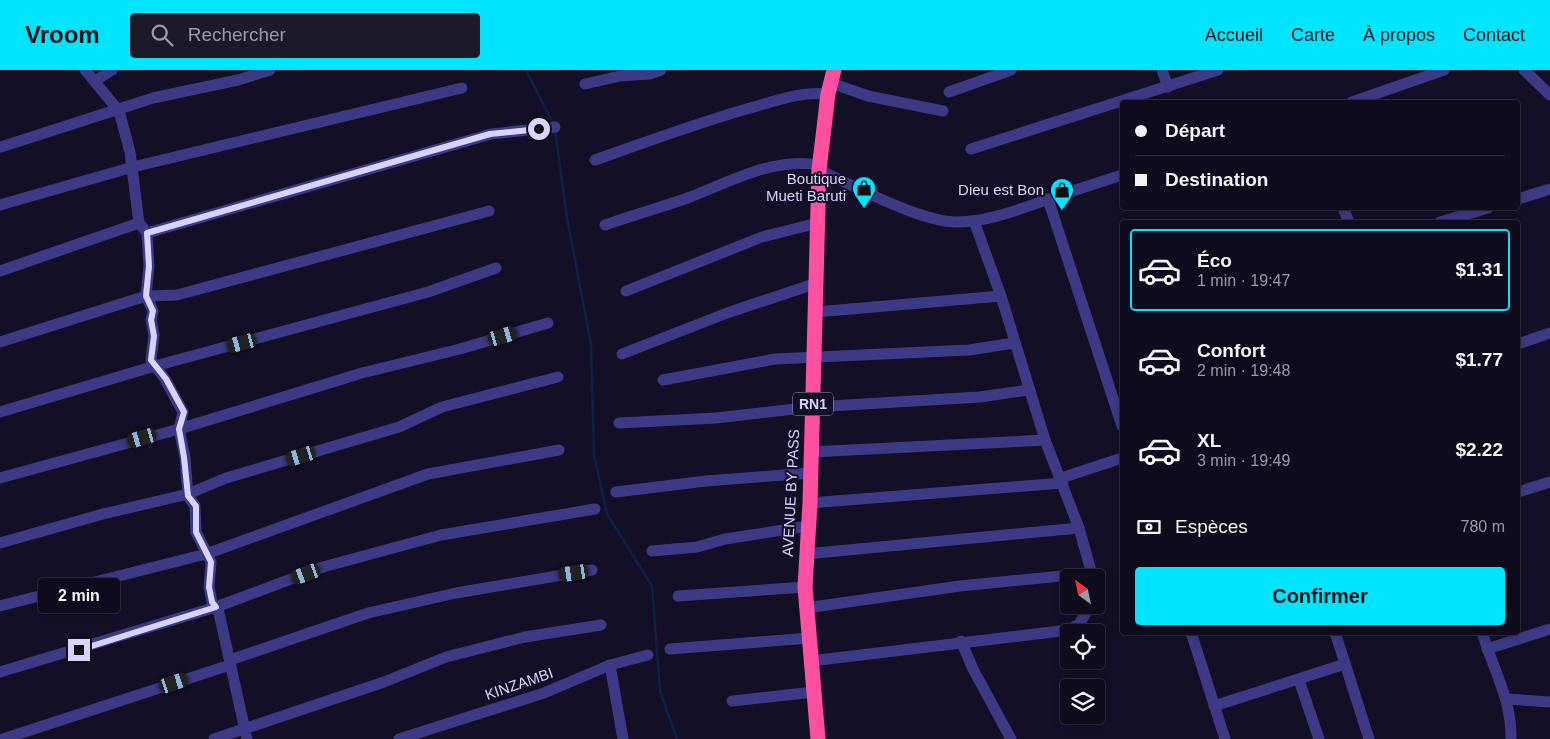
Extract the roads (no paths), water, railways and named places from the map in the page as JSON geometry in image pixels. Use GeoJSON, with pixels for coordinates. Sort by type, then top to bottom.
{"type":"FeatureCollection","features":[{"type":"Feature","properties":{"kind":"highway","name":"AVENUE BY PASS"},"geometry":{"type":"LineString","coordinates":[[818,739],[805,587],[810,503],[819,167],[831,82]]}},
{"type":"Feature","properties":{"kind":"street"},"geometry":{"type":"LineString","coordinates":[[85,70],[119,111],[127,136],[138,223],[147,233],[149,266],[146,296],[153,311],[151,320],[154,336],[150,354],[155,366],[166,379],[184,412],[179,429],[188,497],[196,506],[195,529],[211,562],[209,587],[212,602],[219,613],[246,734]]}},
{"type":"Feature","properties":{"kind":"street"},"geometry":{"type":"LineString","coordinates":[[95,81],[112,70]]}},
{"type":"Feature","properties":{"kind":"street"},"geometry":{"type":"LineString","coordinates":[[1,146],[119,111],[153,98],[238,80],[270,70]]}},
{"type":"Feature","properties":{"kind":"street"},"geometry":{"type":"LineString","coordinates":[[585,84],[620,76],[650,74],[661,70]]}},
{"type":"Feature","properties":{"kind":"street"},"geometry":{"type":"LineString","coordinates":[[949,92],[1012,70]]}},
{"type":"Feature","properties":{"kind":"street"},"geometry":{"type":"LineString","coordinates":[[1162,70],[1168,87]]}},
{"type":"Feature","properties":{"kind":"street"},"geometry":{"type":"LineString","coordinates":[[1127,100],[1218,70]]}},
{"type":"Feature","properties":{"kind":"street"},"geometry":{"type":"LineString","coordinates":[[1358,100],[1444,70]]}},
{"type":"Feature","properties":{"kind":"street"},"geometry":{"type":"LineString","coordinates":[[1524,70],[1550,95]]}},
{"type":"Feature","properties":{"kind":"street"},"geometry":{"type":"LineString","coordinates":[[595,160],[678,130],[810,92],[831,82],[868,96],[943,111]]}},
{"type":"Feature","properties":{"kind":"street"},"geometry":{"type":"LineString","coordinates":[[0,205],[132,168],[462,88]]}},
{"type":"Feature","properties":{"kind":"street"},"geometry":{"type":"LineString","coordinates":[[971,149],[1120,102]]}},
{"type":"Feature","properties":{"kind":"street"},"geometry":{"type":"LineString","coordinates":[[147,233],[490,134],[555,127]]}},
{"type":"Feature","properties":{"kind":"street"},"geometry":{"type":"LineString","coordinates":[[605,225],[685,199],[762,169],[788,164],[819,167],[862,190],[927,216],[953,222],[974,221],[1120,176]]}},
{"type":"Feature","properties":{"kind":"street"},"geometry":{"type":"LineString","coordinates":[[1520,198],[1550,190]]}},
{"type":"Feature","properties":{"kind":"street"},"geometry":{"type":"LineString","coordinates":[[1048,199],[1120,420]]}},
{"type":"Feature","properties":{"kind":"street"},"geometry":{"type":"LineString","coordinates":[[1447,220],[1481,210]]}},
{"type":"Feature","properties":{"kind":"street"},"geometry":{"type":"LineString","coordinates":[[0,342],[146,296],[177,295],[489,211]]}},
{"type":"Feature","properties":{"kind":"street"},"geometry":{"type":"LineString","coordinates":[[974,221],[1001,296],[1044,440],[1062,480],[1091,569]]}},
{"type":"Feature","properties":{"kind":"street"},"geometry":{"type":"LineString","coordinates":[[0,271],[138,223]]}},
{"type":"Feature","properties":{"kind":"street"},"geometry":{"type":"LineString","coordinates":[[626,291],[762,237],[818,223]]}},
{"type":"Feature","properties":{"kind":"street"},"geometry":{"type":"LineString","coordinates":[[0,412],[155,366],[428,292],[496,268]]}},
{"type":"Feature","properties":{"kind":"street"},"geometry":{"type":"LineString","coordinates":[[622,354],[727,313],[817,283]]}},
{"type":"Feature","properties":{"kind":"street"},"geometry":{"type":"LineString","coordinates":[[816,312],[1001,296]]}},
{"type":"Feature","properties":{"kind":"street"},"geometry":{"type":"LineString","coordinates":[[0,478],[179,429],[362,373],[460,349],[548,323]]}},
{"type":"Feature","properties":{"kind":"street"},"geometry":{"type":"LineString","coordinates":[[1520,343],[1550,333]]}},
{"type":"Feature","properties":{"kind":"street"},"geometry":{"type":"LineString","coordinates":[[663,380],[775,359],[969,350],[1014,344]]}},
{"type":"Feature","properties":{"kind":"street"},"geometry":{"type":"LineString","coordinates":[[0,543],[103,514],[188,494],[226,478],[399,427],[442,408],[558,377]]}},
{"type":"Feature","properties":{"kind":"street"},"geometry":{"type":"LineString","coordinates":[[619,423],[716,418],[813,407],[980,396],[1028,390]]}},
{"type":"Feature","properties":{"kind":"street"},"geometry":{"type":"LineString","coordinates":[[811,452],[1044,440]]}},
{"type":"Feature","properties":{"kind":"street"},"geometry":{"type":"LineString","coordinates":[[0,606],[206,554],[428,474],[559,450]]}},
{"type":"Feature","properties":{"kind":"street"},"geometry":{"type":"LineString","coordinates":[[810,503],[1062,480],[1120,459]]}},
{"type":"Feature","properties":{"kind":"street"},"geometry":{"type":"LineString","coordinates":[[616,492],[706,481],[810,473]]}},
{"type":"Feature","properties":{"kind":"street"},"geometry":{"type":"LineString","coordinates":[[1520,491],[1550,482]]}},
{"type":"Feature","properties":{"kind":"street"},"geometry":{"type":"LineString","coordinates":[[0,672],[216,607],[323,567],[441,535],[595,509]]}},
{"type":"Feature","properties":{"kind":"street"},"geometry":{"type":"LineString","coordinates":[[652,551],[697,547],[725,538],[809,526]]}},
{"type":"Feature","properties":{"kind":"street"},"geometry":{"type":"LineString","coordinates":[[806,554],[1079,528]]}},
{"type":"Feature","properties":{"kind":"street"},"geometry":{"type":"LineString","coordinates":[[4,739],[230,663],[368,613],[456,593],[592,570]]}},
{"type":"Feature","properties":{"kind":"street"},"geometry":{"type":"LineString","coordinates":[[806,608],[960,586],[1060,578]]}},
{"type":"Feature","properties":{"kind":"street"},"geometry":{"type":"LineString","coordinates":[[678,596],[805,587]]}},
{"type":"Feature","properties":{"kind":"street"},"geometry":{"type":"LineString","coordinates":[[811,661],[961,641],[1069,630],[1079,624],[1085,614]]}},
{"type":"Feature","properties":{"kind":"street"},"geometry":{"type":"LineString","coordinates":[[214,739],[246,734],[446,658],[525,637],[601,625]]}},
{"type":"Feature","properties":{"kind":"street"},"geometry":{"type":"LineString","coordinates":[[1487,649],[1550,629]]}},
{"type":"Feature","properties":{"kind":"street"},"geometry":{"type":"LineString","coordinates":[[1192,635],[1225,739]]}},
{"type":"Feature","properties":{"kind":"street"},"geometry":{"type":"LineString","coordinates":[[1336,635],[1369,739]]}},
{"type":"Feature","properties":{"kind":"street"},"geometry":{"type":"LineString","coordinates":[[1483,635],[1506,698],[1511,722],[1511,739]]}},
{"type":"Feature","properties":{"kind":"street"},"geometry":{"type":"LineString","coordinates":[[670,649],[810,638]]}},
{"type":"Feature","properties":{"kind":"street"},"geometry":{"type":"LineString","coordinates":[[961,641],[973,669],[1011,739]]}},
{"type":"Feature","properties":{"kind":"street","name":"KINZAMBI"},"geometry":{"type":"LineString","coordinates":[[399,739],[544,693],[610,665],[648,655]]}},
{"type":"Feature","properties":{"kind":"street"},"geometry":{"type":"LineString","coordinates":[[1214,706],[1345,664]]}},
{"type":"Feature","properties":{"kind":"street"},"geometry":{"type":"LineString","coordinates":[[610,665],[623,739]]}},
{"type":"Feature","properties":{"kind":"street"},"geometry":{"type":"LineString","coordinates":[[1299,680],[1319,739]]}},
{"type":"Feature","properties":{"kind":"street"},"geometry":{"type":"LineString","coordinates":[[732,701],[814,692]]}},
{"type":"Feature","properties":{"kind":"street"},"geometry":{"type":"LineString","coordinates":[[1506,698],[1550,702]]}},
{"type":"Feature","properties":{"kind":"waterway"},"geometry":{"type":"LineString","coordinates":[[526,70],[554,125]]}},
{"type":"Feature","properties":{"kind":"waterway"},"geometry":{"type":"LineString","coordinates":[[555,130],[567,218],[591,344],[594,455],[607,514],[652,586],[660,691],[677,739]]}},
{"type":"Feature","properties":{"kind":"place","name":"Boutique Mueti Baruti"},"geometry":{"type":"Point","coordinates":[864,209]}},
{"type":"Feature","properties":{"kind":"place","name":"Dieu est Bon"},"geometry":{"type":"Point","coordinates":[1062,211]}}]}
